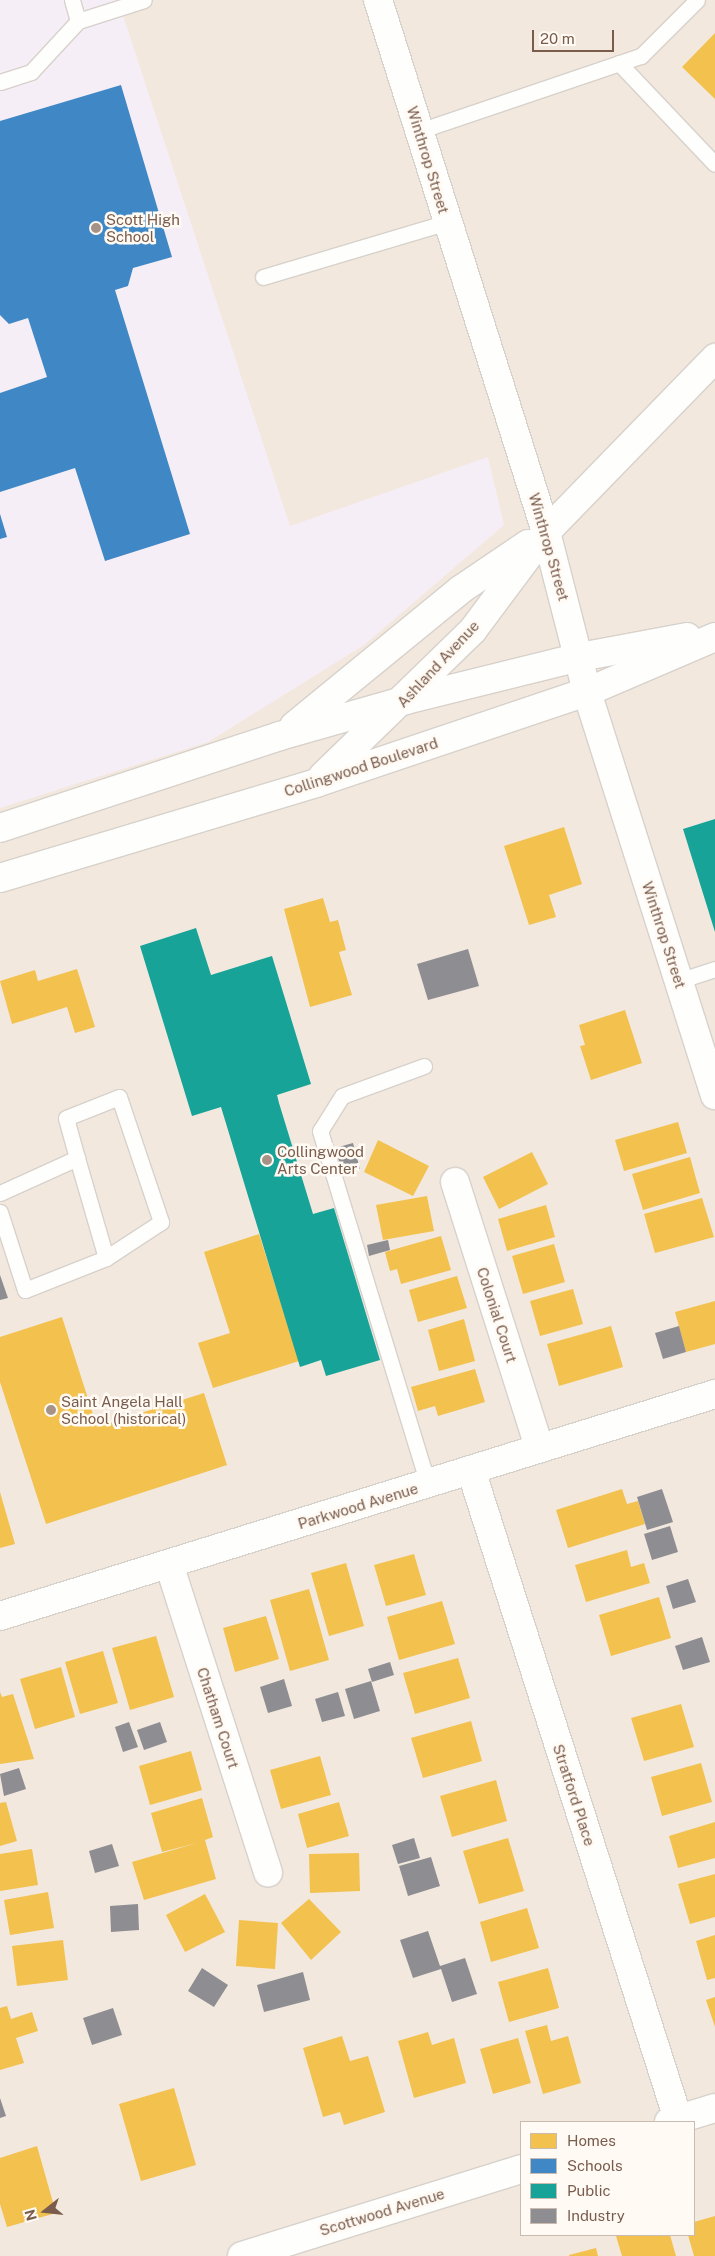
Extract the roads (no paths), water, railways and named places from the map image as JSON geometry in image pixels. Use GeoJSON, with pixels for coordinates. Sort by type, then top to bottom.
{"type":"FeatureCollection","features":[{"type":"Feature","properties":{"kind":"street","name":"Winthrop Street"},"geometry":{"type":"LineString","coordinates":[[378,0],[546,532],[580,657],[587,692],[715,1095]]}},
{"type":"Feature","properties":{"kind":"street","name":"Ashland Avenue"},"geometry":{"type":"LineString","coordinates":[[316,783],[406,700],[473,630],[546,532],[715,358]]}},
{"type":"Feature","properties":{"kind":"street","name":"Ashland Avenue"},"geometry":{"type":"LineString","coordinates":[[280,736],[353,681],[460,590],[546,532]]}},
{"type":"Feature","properties":{"kind":"street"},"geometry":{"type":"LineString","coordinates":[[0,828],[280,736],[406,700],[580,657],[715,632]]}},
{"type":"Feature","properties":{"kind":"street","name":"Collingwood Boulevard"},"geometry":{"type":"LineString","coordinates":[[0,878],[316,783],[587,692],[715,637]]}},
{"type":"Feature","properties":{"kind":"street","name":"Colonial Court"},"geometry":{"type":"LineString","coordinates":[[455,1182],[540,1447]]}},
{"type":"Feature","properties":{"kind":"street","name":"Parkwood Avenue"},"geometry":{"type":"LineString","coordinates":[[0,1616],[715,1394]]}},
{"type":"Feature","properties":{"kind":"street","name":"Stratford Place"},"geometry":{"type":"LineString","coordinates":[[471,1470],[673,2121]]}},
{"type":"Feature","properties":{"kind":"street","name":"Chatham Court"},"geometry":{"type":"LineString","coordinates":[[168,1564],[268,1873]]}},
{"type":"Feature","properties":{"kind":"street"},"geometry":{"type":"LineString","coordinates":[[673,2121],[715,2108]]}},
{"type":"Feature","properties":{"kind":"street","name":"Scottwood Avenue"},"geometry":{"type":"LineString","coordinates":[[242,2256],[520,2168]]}},
{"type":"Feature","properties":{"kind":"lane"},"geometry":{"type":"LineString","coordinates":[[72,0],[78,21]]}},
{"type":"Feature","properties":{"kind":"lane"},"geometry":{"type":"LineString","coordinates":[[0,82],[31,72],[78,21],[144,0]]}},
{"type":"Feature","properties":{"kind":"lane"},"geometry":{"type":"LineString","coordinates":[[419,131],[641,56],[697,0]]}},
{"type":"Feature","properties":{"kind":"lane"},"geometry":{"type":"LineString","coordinates":[[618,63],[715,164]]}},
{"type":"Feature","properties":{"kind":"lane"},"geometry":{"type":"LineString","coordinates":[[263,277],[448,222]]}},
{"type":"Feature","properties":{"kind":"lane"},"geometry":{"type":"LineString","coordinates":[[678,981],[715,969]]}},
{"type":"Feature","properties":{"kind":"lane"},"geometry":{"type":"LineString","coordinates":[[424,1066],[342,1096],[320,1131],[428,1484]]}},
{"type":"Feature","properties":{"kind":"lane"},"geometry":{"type":"LineString","coordinates":[[0,1212],[25,1290],[106,1258],[161,1222],[119,1097],[66,1118],[106,1258]]}},
{"type":"Feature","properties":{"kind":"lane"},"geometry":{"type":"LineString","coordinates":[[0,1194],[76,1158]]}},
{"type":"Feature","properties":{"kind":"place","name":"Scott High School"},"geometry":{"type":"Point","coordinates":[96,228]}},
{"type":"Feature","properties":{"kind":"place","name":"Collingwood Arts Center"},"geometry":{"type":"Point","coordinates":[267,1160]}},
{"type":"Feature","properties":{"kind":"place","name":"Saint Angela Hall School (historical)"},"geometry":{"type":"Point","coordinates":[51,1410]}}]}
